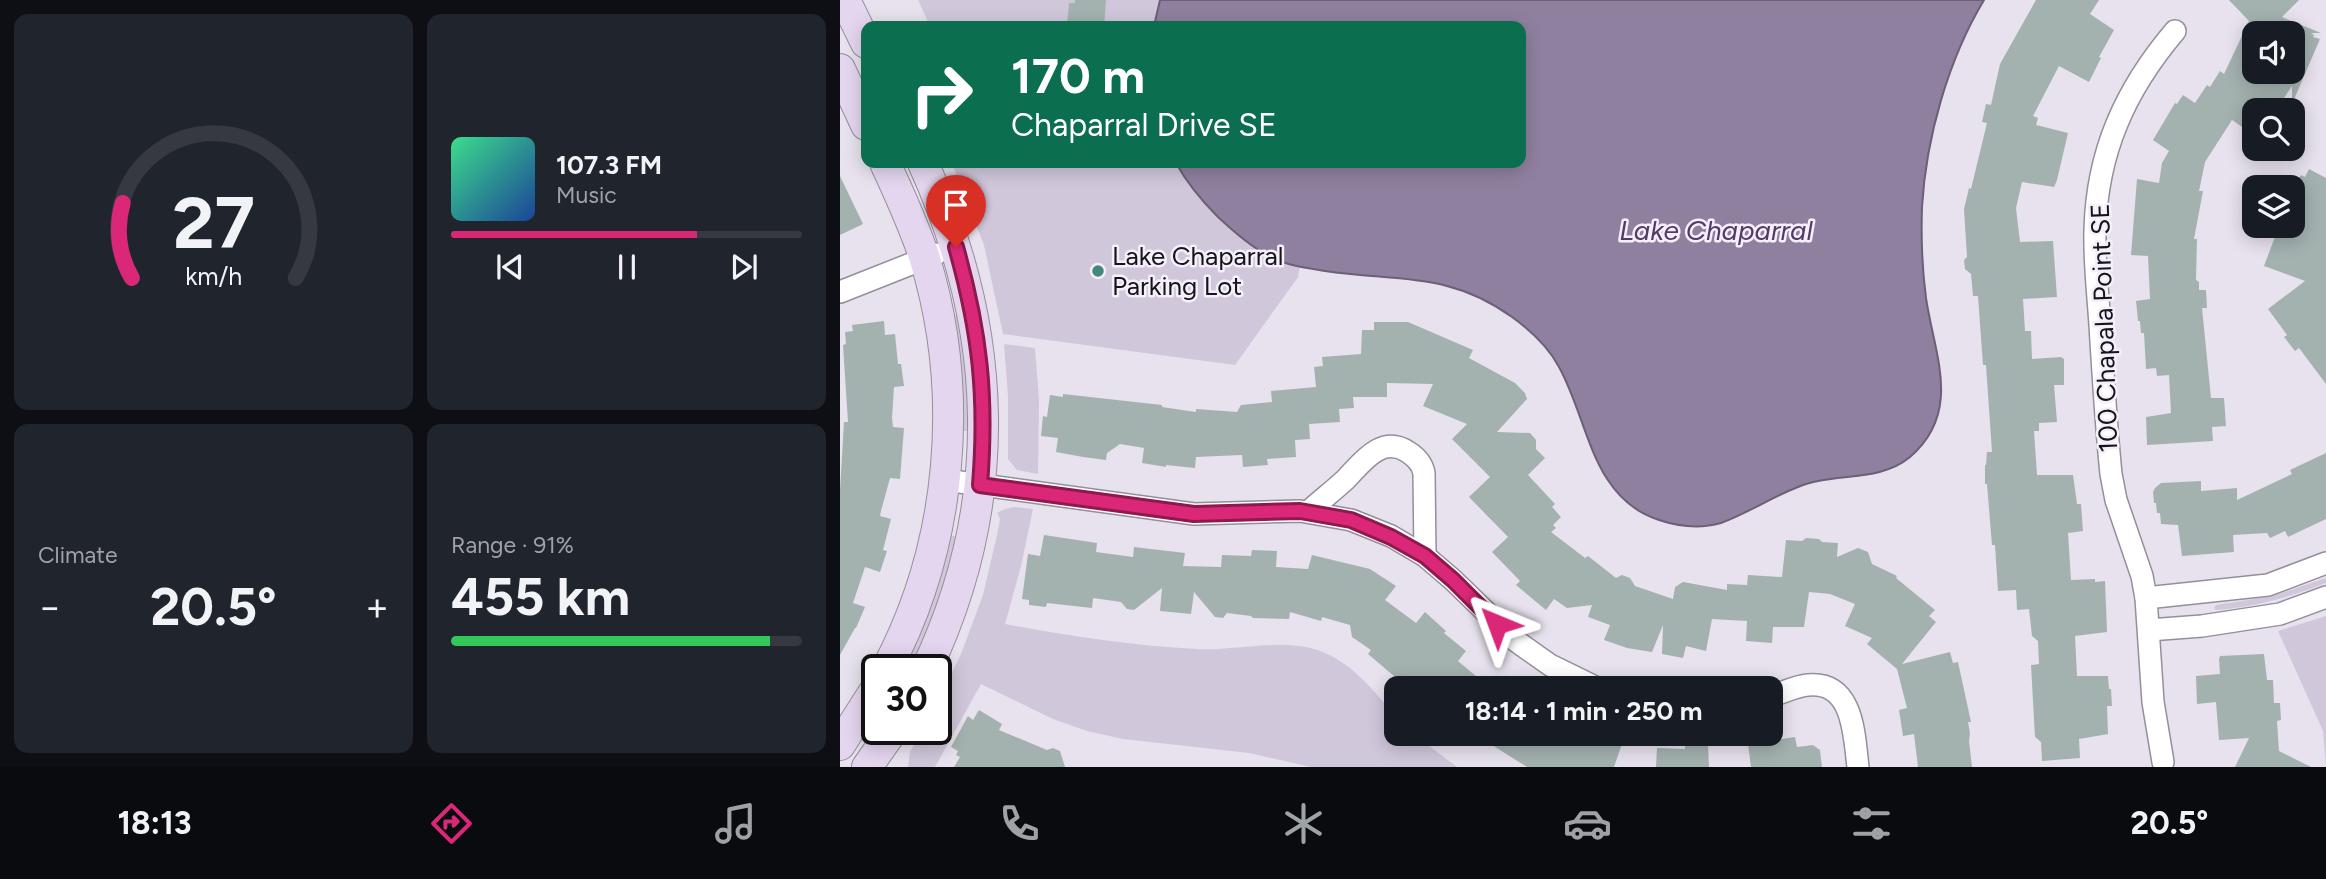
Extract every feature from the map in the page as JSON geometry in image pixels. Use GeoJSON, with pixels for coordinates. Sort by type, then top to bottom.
{"type":"FeatureCollection","features":[{"type":"Feature","properties":{"kind":"street"},"geometry":{"type":"LineString","coordinates":[[845,0],[861,33]]}},
{"type":"Feature","properties":{"kind":"street","name":"100 Chapala Point SE"},"geometry":{"type":"LineString","coordinates":[[2163,762],[2153,702],[2146,598],[2138,559],[2116,500],[2110,474],[2095,229],[2100,179],[2118,119],[2140,77],[2175,31]]}},
{"type":"Feature","properties":{"kind":"street"},"geometry":{"type":"LineString","coordinates":[[840,69],[861,114]]}},
{"type":"Feature","properties":{"kind":"street"},"geometry":{"type":"LineString","coordinates":[[887,168],[913,226],[937,309],[944,351],[948,422],[945,480],[937,525],[925,574],[893,654]]}},
{"type":"Feature","properties":{"kind":"street"},"geometry":{"type":"LineString","coordinates":[[925,168],[956,247],[972,304],[981,366],[983,420],[980,485],[972,536],[956,594],[933,654]]}},
{"type":"Feature","properties":{"kind":"street"},"geometry":{"type":"LineString","coordinates":[[840,292],[956,247]]}},
{"type":"Feature","properties":{"kind":"street"},"geometry":{"type":"LineString","coordinates":[[1308,512],[1368,455],[1385,447],[1402,449],[1418,461],[1424,472],[1425,556]]}},
{"type":"Feature","properties":{"kind":"street"},"geometry":{"type":"LineString","coordinates":[[945,480],[1194,514],[1308,512],[1351,520],[1399,540],[1425,556],[1516,641],[1550,665],[1572,676]]}},
{"type":"Feature","properties":{"kind":"street"},"geometry":{"type":"LineString","coordinates":[[2146,598],[2268,585],[2326,563]]}},
{"type":"Feature","properties":{"kind":"street"},"geometry":{"type":"LineString","coordinates":[[2148,631],[2280,614],[2326,597]]}},
{"type":"Feature","properties":{"kind":"street"},"geometry":{"type":"LineString","coordinates":[[1783,693],[1811,685],[1830,689],[1838,694],[1851,719],[1858,767]]}},
{"type":"Feature","properties":{"kind":"street"},"geometry":{"type":"LineString","coordinates":[[840,745],[861,712]]}},
{"type":"Feature","properties":{"kind":"street"},"geometry":{"type":"LineString","coordinates":[[867,767],[882,745]]}},
{"type":"Feature","properties":{"kind":"street"},"geometry":{"type":"LineString","coordinates":[[840,750],[861,767]]}},
{"type":"Feature","properties":{"kind":"shaded area"},"geometry":{"type":"Polygon","coordinates":[[[918,0],[1160,0],[1155,21],[928,21],[918,0]]]}},
{"type":"Feature","properties":{"kind":"shaded area","name":"Lake Chaparral Parking Lot"},"geometry":{"type":"Polygon","coordinates":[[[954,168],[1179,168],[1198,196],[1228,227],[1263,252],[1300,266],[1298,277],[1235,365],[1003,334],[984,245],[954,168]]]}},
{"type":"Feature","properties":{"kind":"shaded area"},"geometry":{"type":"Polygon","coordinates":[[[961,314],[970,431],[960,431],[951,316],[961,314]]]}},
{"type":"Feature","properties":{"kind":"shaded area"},"geometry":{"type":"Polygon","coordinates":[[[1004,344],[1035,348],[1039,400],[1038,474],[1017,470],[1008,459],[1008,396],[1004,344]]]}},
{"type":"Feature","properties":{"kind":"shaded area"},"geometry":{"type":"Polygon","coordinates":[[[1005,509],[1033,509],[1005,624],[1100,640],[1173,648],[1294,645],[1310,648],[1346,665],[1384,703],[1384,746],[1429,746],[1457,767],[1311,767],[1249,753],[1123,739],[1087,731],[1053,719],[981,684],[952,736],[952,672],[983,595],[1000,519],[997,513],[1005,509]]]}},
{"type":"Feature","properties":{"kind":"shaded area"},"geometry":{"type":"Polygon","coordinates":[[[948,535],[958,537],[925,642],[919,654],[906,654],[948,535]]]}},
{"type":"Feature","properties":{"kind":"shaded area"},"geometry":{"type":"Polygon","coordinates":[[[2326,578],[2326,583],[2272,601],[2230,609],[2214,608],[2216,605],[2273,596],[2326,578]]]}},
{"type":"Feature","properties":{"kind":"shaded area"},"geometry":{"type":"Polygon","coordinates":[[[2326,616],[2326,767],[2323,731],[2278,631],[2326,616]]]}},
{"type":"Feature","properties":{"kind":"shaded area"},"geometry":{"type":"Polygon","coordinates":[[[914,745],[947,745],[935,767],[908,767],[914,745]]]}},
{"type":"Feature","properties":{"kind":"water","name":"Lake Chaparral"},"geometry":{"type":"Polygon","coordinates":[[[1160,0],[1984,0],[1960,48],[1941,100],[1924,181],[1922,252],[1926,298],[1941,381],[1936,421],[1926,439],[1910,457],[1898,465],[1870,474],[1812,482],[1721,523],[1698,527],[1682,526],[1659,520],[1636,509],[1619,494],[1605,476],[1555,359],[1519,322],[1489,302],[1444,285],[1325,271],[1292,265],[1273,258],[1251,245],[1218,217],[1179,168],[1526,168],[1526,21],[1155,21],[1160,0]]]}},
{"type":"Feature","properties":{"kind":"building"},"geometry":{"type":"Polygon","coordinates":[[[1075,0],[1106,0],[1104,21],[1067,21],[1069,3],[1075,3],[1075,0]]]}},
{"type":"Feature","properties":{"kind":"building"},"geometry":{"type":"Polygon","coordinates":[[[2036,0],[2099,0],[2090,14],[2114,30],[2089,82],[2059,66],[2033,116],[2038,118],[2036,125],[2068,133],[2057,180],[2054,187],[2022,182],[2016,208],[2020,242],[2053,241],[2057,297],[2023,299],[2025,331],[2031,331],[2032,359],[2064,359],[2064,385],[2054,385],[2057,422],[2039,423],[2039,431],[2034,431],[2037,475],[2073,475],[2077,504],[2081,504],[2083,531],[2068,533],[2071,580],[2105,581],[2107,632],[2075,636],[2077,676],[2108,676],[2112,706],[2107,706],[2108,734],[2079,739],[2080,758],[2042,761],[2041,742],[2035,737],[2031,665],[2039,664],[2038,641],[2032,636],[2029,609],[2017,610],[2016,590],[1998,591],[1995,545],[1992,545],[1985,484],[1987,452],[1992,452],[1986,365],[1983,365],[1978,296],[1973,296],[1971,274],[1965,269],[1964,260],[1967,257],[1964,209],[1987,123],[1982,122],[1986,104],[1991,105],[2000,64],[2036,0]]]}},
{"type":"Feature","properties":{"kind":"building"},"geometry":{"type":"Polygon","coordinates":[[[2229,0],[2299,0],[2282,17],[2292,21],[2249,21],[2229,0]]]}},
{"type":"Feature","properties":{"kind":"building"},"geometry":{"type":"Polygon","coordinates":[[[2305,26],[2321,33],[2311,33],[2313,37],[2320,39],[2305,74],[2305,26]]]}},
{"type":"Feature","properties":{"kind":"building"},"geometry":{"type":"Polygon","coordinates":[[[2242,36],[2242,84],[2301,84],[2295,98],[2292,98],[2292,86],[2284,98],[2242,98],[2242,127],[2232,120],[2205,162],[2199,191],[2203,191],[2194,239],[2197,239],[2196,280],[2199,282],[2199,290],[2206,290],[2207,308],[2202,308],[2211,398],[2224,398],[2226,426],[2212,427],[2213,441],[2147,445],[2146,417],[2171,413],[2169,375],[2157,376],[2156,368],[2146,369],[2144,333],[2141,333],[2138,321],[2136,301],[2150,299],[2148,256],[2131,255],[2137,179],[2159,183],[2162,163],[2169,151],[2153,140],[2175,103],[2177,104],[2183,95],[2195,103],[2220,71],[2224,74],[2242,36]]]}},
{"type":"Feature","properties":{"kind":"building"},"geometry":{"type":"Polygon","coordinates":[[[2309,169],[2326,178],[2326,384],[2299,348],[2295,351],[2284,337],[2287,335],[2268,309],[2305,281],[2264,266],[2274,238],[2305,238],[2305,177],[2309,169]]]}},
{"type":"Feature","properties":{"kind":"building"},"geometry":{"type":"Polygon","coordinates":[[[840,176],[863,224],[840,235],[840,176]]]}},
{"type":"Feature","properties":{"kind":"building"},"geometry":{"type":"Polygon","coordinates":[[[884,321],[885,335],[895,334],[898,364],[901,364],[904,386],[894,387],[892,418],[893,427],[904,428],[900,479],[890,478],[881,511],[880,516],[891,519],[883,550],[887,551],[880,572],[865,567],[853,603],[865,607],[840,655],[840,490],[844,422],[848,422],[843,345],[846,344],[845,332],[853,331],[852,325],[884,321]]]}},
{"type":"Feature","properties":{"kind":"building"},"geometry":{"type":"Polygon","coordinates":[[[1374,322],[1408,322],[1473,350],[1469,358],[1515,383],[1525,393],[1527,399],[1497,432],[1530,433],[1536,440],[1536,449],[1545,458],[1528,475],[1555,504],[1552,507],[1561,517],[1553,525],[1556,528],[1551,532],[1616,578],[1622,575],[1630,578],[1635,586],[1673,599],[1675,587],[1683,582],[1727,590],[1727,584],[1747,585],[1748,575],[1782,577],[1786,540],[1802,541],[1806,538],[1838,543],[1837,557],[1858,548],[1868,552],[1872,564],[1897,576],[1896,578],[1935,610],[1929,616],[1936,622],[1902,664],[1950,652],[1953,663],[1958,662],[1971,722],[1968,722],[1972,767],[1918,767],[1914,734],[1903,736],[1899,710],[1907,708],[1897,669],[1867,644],[1872,638],[1845,626],[1855,604],[1830,594],[1809,592],[1804,627],[1773,627],[1772,643],[1746,641],[1747,621],[1712,619],[1706,651],[1686,646],[1683,658],[1662,654],[1663,625],[1652,652],[1627,648],[1604,640],[1610,625],[1588,617],[1592,605],[1567,608],[1554,599],[1546,610],[1516,585],[1520,581],[1492,552],[1508,537],[1469,497],[1490,477],[1452,439],[1467,424],[1423,406],[1433,384],[1387,383],[1387,397],[1353,397],[1354,408],[1339,409],[1340,422],[1309,424],[1310,439],[1295,440],[1296,457],[1267,459],[1268,465],[1243,467],[1242,455],[1196,457],[1195,468],[1166,467],[1142,463],[1144,448],[1120,444],[1107,453],[1106,460],[1056,452],[1058,438],[1041,436],[1043,416],[1047,417],[1050,395],[1063,397],[1063,394],[1162,405],[1196,412],[1196,409],[1237,412],[1241,405],[1272,402],[1271,391],[1316,387],[1314,367],[1323,366],[1322,357],[1361,354],[1362,330],[1374,330],[1374,322]]]}},
{"type":"Feature","properties":{"kind":"building"},"geometry":{"type":"Polygon","coordinates":[[[2326,453],[2326,519],[2288,537],[2285,531],[2270,538],[2267,533],[2233,535],[2234,552],[2182,556],[2178,525],[2161,524],[2153,492],[2161,483],[2201,481],[2201,491],[2237,488],[2237,500],[2292,474],[2290,470],[2326,453]]]}},
{"type":"Feature","properties":{"kind":"building"},"geometry":{"type":"Polygon","coordinates":[[[1044,535],[1097,543],[1096,552],[1133,557],[1134,547],[1185,553],[1183,566],[1221,567],[1222,555],[1251,556],[1252,550],[1277,551],[1276,567],[1308,569],[1312,555],[1370,569],[1396,586],[1385,600],[1416,623],[1425,612],[1446,631],[1444,633],[1466,651],[1458,661],[1476,676],[1394,676],[1368,654],[1371,650],[1352,637],[1350,625],[1322,617],[1321,621],[1290,612],[1289,619],[1253,618],[1227,613],[1223,618],[1215,617],[1194,592],[1191,614],[1160,611],[1162,588],[1134,610],[1127,609],[1121,602],[1093,598],[1092,608],[1047,603],[1046,607],[1029,605],[1029,600],[1022,599],[1028,554],[1040,556],[1044,535]]]}},
{"type":"Feature","properties":{"kind":"building"},"geometry":{"type":"Polygon","coordinates":[[[2264,654],[2267,680],[2273,680],[2274,703],[2280,703],[2281,720],[2277,721],[2279,751],[2311,767],[2235,767],[2249,738],[2219,740],[2216,702],[2197,704],[2196,676],[2220,674],[2220,656],[2264,654]]]}},
{"type":"Feature","properties":{"kind":"building"},"geometry":{"type":"Polygon","coordinates":[[[979,710],[1002,724],[999,730],[1047,750],[1053,748],[1060,751],[1065,767],[954,767],[960,757],[956,755],[958,751],[951,747],[968,716],[973,720],[979,710]]]}},
{"type":"Feature","properties":{"kind":"building"},"geometry":{"type":"Polygon","coordinates":[[[1795,737],[1797,747],[1813,745],[1820,750],[1822,767],[1751,767],[1748,746],[1783,746],[1783,739],[1795,737]]]}},
{"type":"Feature","properties":{"kind":"building"},"geometry":{"type":"Polygon","coordinates":[[[1494,746],[1621,746],[1614,767],[1527,767],[1494,746]]]}},
{"type":"Feature","properties":{"kind":"building"},"geometry":{"type":"Polygon","coordinates":[[[1685,746],[1708,746],[1709,767],[1656,767],[1657,748],[1685,749],[1685,746]]]}},
{"type":"Feature","properties":{"kind":"place","name":"Lake Chaparral Parking Lot"},"geometry":{"type":"Point","coordinates":[1098,271]}},
{"type":"Feature","properties":{"kind":"route"},"geometry":{"type":"LineString","coordinates":[[956,247],[972,304],[981,366],[983,420],[980,485],[1194,514],[1300,511],[1351,520],[1406,544],[1425,556],[1443,570],[1497,624]]}}]}
